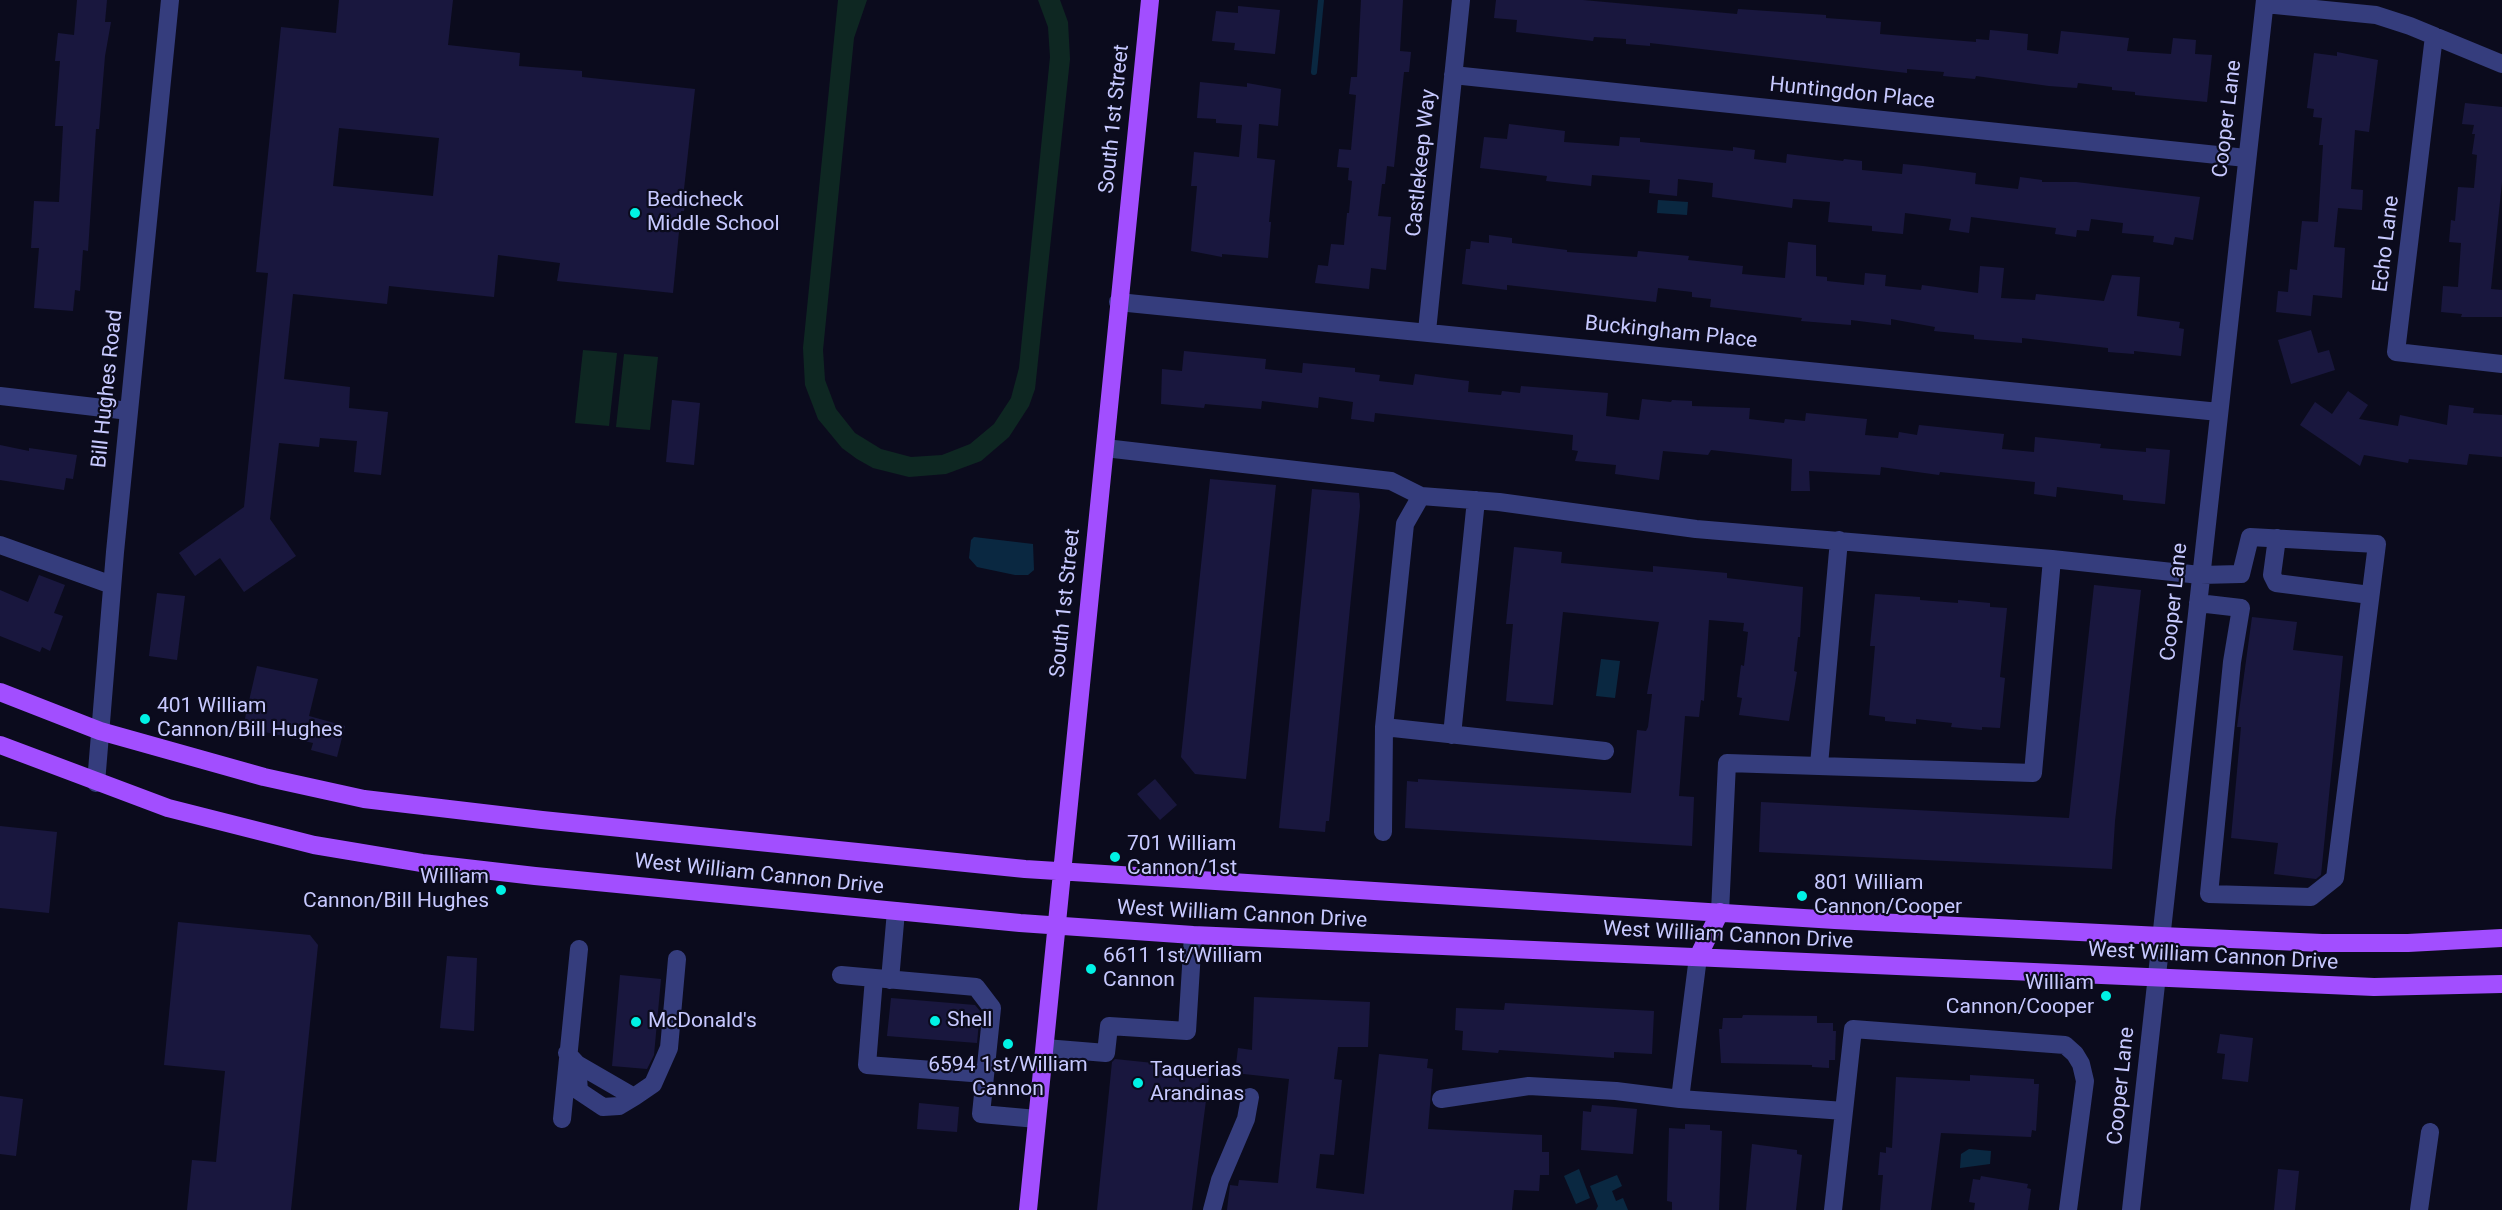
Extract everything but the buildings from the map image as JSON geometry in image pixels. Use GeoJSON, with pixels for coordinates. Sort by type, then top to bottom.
{"type":"FeatureCollection","features":[{"type":"Feature","properties":{"kind":"main road","name":"South 1st Street"},"geometry":{"type":"LineString","coordinates":[[1028,1210],[1060,872],[1150,0]]}},
{"type":"Feature","properties":{"kind":"main road","name":"West William Cannon Drive"},"geometry":{"type":"LineString","coordinates":[[0,692],[99,731],[264,777],[364,799],[542,820],[1060,872],[2161,936],[2333,943],[2408,943],[2502,938]]}},
{"type":"Feature","properties":{"kind":"main road","name":"West William Cannon Drive"},"geometry":{"type":"LineString","coordinates":[[0,745],[96,783],[218,822],[314,845],[365,854],[535,876],[1056,927],[2374,987],[2502,984]]}},
{"type":"Feature","properties":{"kind":"main road"},"geometry":{"type":"LineString","coordinates":[[1698,957],[1720,912]]}},
{"type":"Feature","properties":{"kind":"street","name":"Bill Hughes Road"},"geometry":{"type":"LineString","coordinates":[[96,783],[112,585],[170,0]]}},
{"type":"Feature","properties":{"kind":"street","name":"Castlekeep Way"},"geometry":{"type":"LineString","coordinates":[[1427,331],[1461,0]]}},
{"type":"Feature","properties":{"kind":"street"},"geometry":{"type":"LineString","coordinates":[[2265,2],[2376,15],[2502,64]]}},
{"type":"Feature","properties":{"kind":"street","name":"Cooper Lane"},"geometry":{"type":"LineString","coordinates":[[2131,1210],[2265,2]]}},
{"type":"Feature","properties":{"kind":"street","name":"Echo Lane"},"geometry":{"type":"LineString","coordinates":[[2434,36],[2396,352],[2502,364]]}},
{"type":"Feature","properties":{"kind":"street","name":"Huntingdon Place"},"geometry":{"type":"LineString","coordinates":[[1454,75],[2246,158]]}},
{"type":"Feature","properties":{"kind":"street","name":"Buckingham Place"},"geometry":{"type":"LineString","coordinates":[[1118,302],[1427,331],[2218,412]]}},
{"type":"Feature","properties":{"kind":"street"},"geometry":{"type":"LineString","coordinates":[[0,396],[129,411]]}},
{"type":"Feature","properties":{"kind":"street"},"geometry":{"type":"LineString","coordinates":[[1105,448],[1391,481],[1420,496],[1476,500],[1696,529],[2052,559],[2200,575],[2241,574],[2250,537],[2377,544],[2335,878],[2311,897],[2209,894],[2232,662],[2241,608],[2198,603]]}},
{"type":"Feature","properties":{"kind":"street"},"geometry":{"type":"LineString","coordinates":[[1383,832],[1383,727],[1405,524],[1420,496]]}},
{"type":"Feature","properties":{"kind":"street"},"geometry":{"type":"LineString","coordinates":[[1452,735],[1476,500]]}},
{"type":"Feature","properties":{"kind":"street"},"geometry":{"type":"LineString","coordinates":[[2277,538],[2272,575],[2276,583],[2370,595]]}},
{"type":"Feature","properties":{"kind":"street"},"geometry":{"type":"LineString","coordinates":[[1819,765],[1839,540]]}},
{"type":"Feature","properties":{"kind":"street"},"geometry":{"type":"LineString","coordinates":[[0,544],[112,585]]}},
{"type":"Feature","properties":{"kind":"street"},"geometry":{"type":"LineString","coordinates":[[1720,912],[1727,764],[2033,773],[2052,559]]}},
{"type":"Feature","properties":{"kind":"street"},"geometry":{"type":"LineString","coordinates":[[1383,727],[1605,751]]}},
{"type":"Feature","properties":{"kind":"street"},"geometry":{"type":"LineString","coordinates":[[896,911],[867,1065],[984,1074]]}},
{"type":"Feature","properties":{"kind":"street"},"geometry":{"type":"LineString","coordinates":[[1045,1048],[1107,1053],[1109,1026],[1187,1031],[1194,935]]}},
{"type":"Feature","properties":{"kind":"street"},"geometry":{"type":"LineString","coordinates":[[562,1119],[572,1059],[579,949]]}},
{"type":"Feature","properties":{"kind":"street"},"geometry":{"type":"LineString","coordinates":[[1680,1099],[1698,957]]}},
{"type":"Feature","properties":{"kind":"street"},"geometry":{"type":"LineString","coordinates":[[572,1059],[634,1097],[653,1084],[669,1048],[677,959]]}},
{"type":"Feature","properties":{"kind":"street"},"geometry":{"type":"LineString","coordinates":[[841,975],[976,987],[992,1008],[981,1114],[1037,1119]]}},
{"type":"Feature","properties":{"kind":"street"},"geometry":{"type":"LineString","coordinates":[[1833,1210],[1853,1029],[2065,1045],[2075,1054],[2081,1064],[2085,1081],[2068,1210]]}},
{"type":"Feature","properties":{"kind":"street"},"geometry":{"type":"LineString","coordinates":[[1441,1099],[1529,1086],[1616,1091],[1680,1099],[1844,1111]]}},
{"type":"Feature","properties":{"kind":"street"},"geometry":{"type":"LineString","coordinates":[[1212,1210],[1221,1180],[1246,1119],[1250,1097]]}},
{"type":"Feature","properties":{"kind":"street"},"geometry":{"type":"LineString","coordinates":[[2419,1210],[2430,1131]]}},
{"type":"Feature","properties":{"kind":"green space"},"geometry":{"type":"Polygon","coordinates":[[[838,0],[867,0],[854,38],[823,350],[825,380],[836,409],[855,433],[881,449],[911,457],[942,455],[970,444],[994,424],[1011,398],[1019,368],[1050,57],[1048,27],[1038,0],[1060,0],[1068,22],[1070,59],[1035,389],[1029,406],[1009,437],[981,461],[946,474],[909,477],[873,468],[857,459],[842,448],[818,419],[805,385],[803,348],[838,0]]]}},
{"type":"Feature","properties":{"kind":"green space"},"geometry":{"type":"Polygon","coordinates":[[[583,350],[617,353],[609,426],[575,423],[583,350]]]}},
{"type":"Feature","properties":{"kind":"green space"},"geometry":{"type":"Polygon","coordinates":[[[624,354],[658,357],[650,430],[616,427],[624,354]]]}},
{"type":"Feature","properties":{"kind":"water"},"geometry":{"type":"Polygon","coordinates":[[[1658,200],[1688,202],[1687,215],[1657,213],[1658,200]]]}},
{"type":"Feature","properties":{"kind":"water"},"geometry":{"type":"Polygon","coordinates":[[[974,537],[1033,544],[1034,570],[1028,575],[1015,575],[977,567],[969,558],[971,540],[974,537]]]}},
{"type":"Feature","properties":{"kind":"water"},"geometry":{"type":"Polygon","coordinates":[[[1601,659],[1620,661],[1615,698],[1596,696],[1601,659]]]}},
{"type":"Feature","properties":{"kind":"water"},"geometry":{"type":"Polygon","coordinates":[[[1969,1149],[1991,1151],[1990,1164],[1960,1168],[1961,1154],[1969,1149]]]}},
{"type":"Feature","properties":{"kind":"water"},"geometry":{"type":"Polygon","coordinates":[[[1579,1169],[1590,1198],[1576,1204],[1564,1176],[1579,1169]]]}},
{"type":"Feature","properties":{"kind":"water"},"geometry":{"type":"Polygon","coordinates":[[[1617,1175],[1622,1186],[1612,1191],[1616,1201],[1623,1198],[1628,1210],[1596,1210],[1598,1206],[1590,1186],[1617,1175]]]}},
{"type":"Feature","properties":{"kind":"waterway"},"geometry":{"type":"LineString","coordinates":[[1314,72],[1321,0]]}},
{"type":"Feature","properties":{"kind":"place","name":"Bedicheck Middle School"},"geometry":{"type":"Point","coordinates":[635,213]}},
{"type":"Feature","properties":{"kind":"place","name":"401 William Cannon/Bill Hughes"},"geometry":{"type":"Point","coordinates":[145,719]}},
{"type":"Feature","properties":{"kind":"place","name":"701 William Cannon/1st"},"geometry":{"type":"Point","coordinates":[1115,857]}},
{"type":"Feature","properties":{"kind":"place","name":"William Cannon/Bill Hughes"},"geometry":{"type":"Point","coordinates":[501,890]}},
{"type":"Feature","properties":{"kind":"place","name":"801 William Cannon/Cooper"},"geometry":{"type":"Point","coordinates":[1802,896]}},
{"type":"Feature","properties":{"kind":"place","name":"6611 1st/William Cannon"},"geometry":{"type":"Point","coordinates":[1091,969]}},
{"type":"Feature","properties":{"kind":"place","name":"William Cannon/Cooper"},"geometry":{"type":"Point","coordinates":[2106,996]}},
{"type":"Feature","properties":{"kind":"place","name":"Shell"},"geometry":{"type":"Point","coordinates":[935,1021]}},
{"type":"Feature","properties":{"kind":"place","name":"McDonald's"},"geometry":{"type":"Point","coordinates":[636,1022]}},
{"type":"Feature","properties":{"kind":"place","name":"6594 1st/William Cannon"},"geometry":{"type":"Point","coordinates":[1008,1044]}},
{"type":"Feature","properties":{"kind":"place","name":"Taquerias Arandinas"},"geometry":{"type":"Point","coordinates":[1138,1083]}}]}
